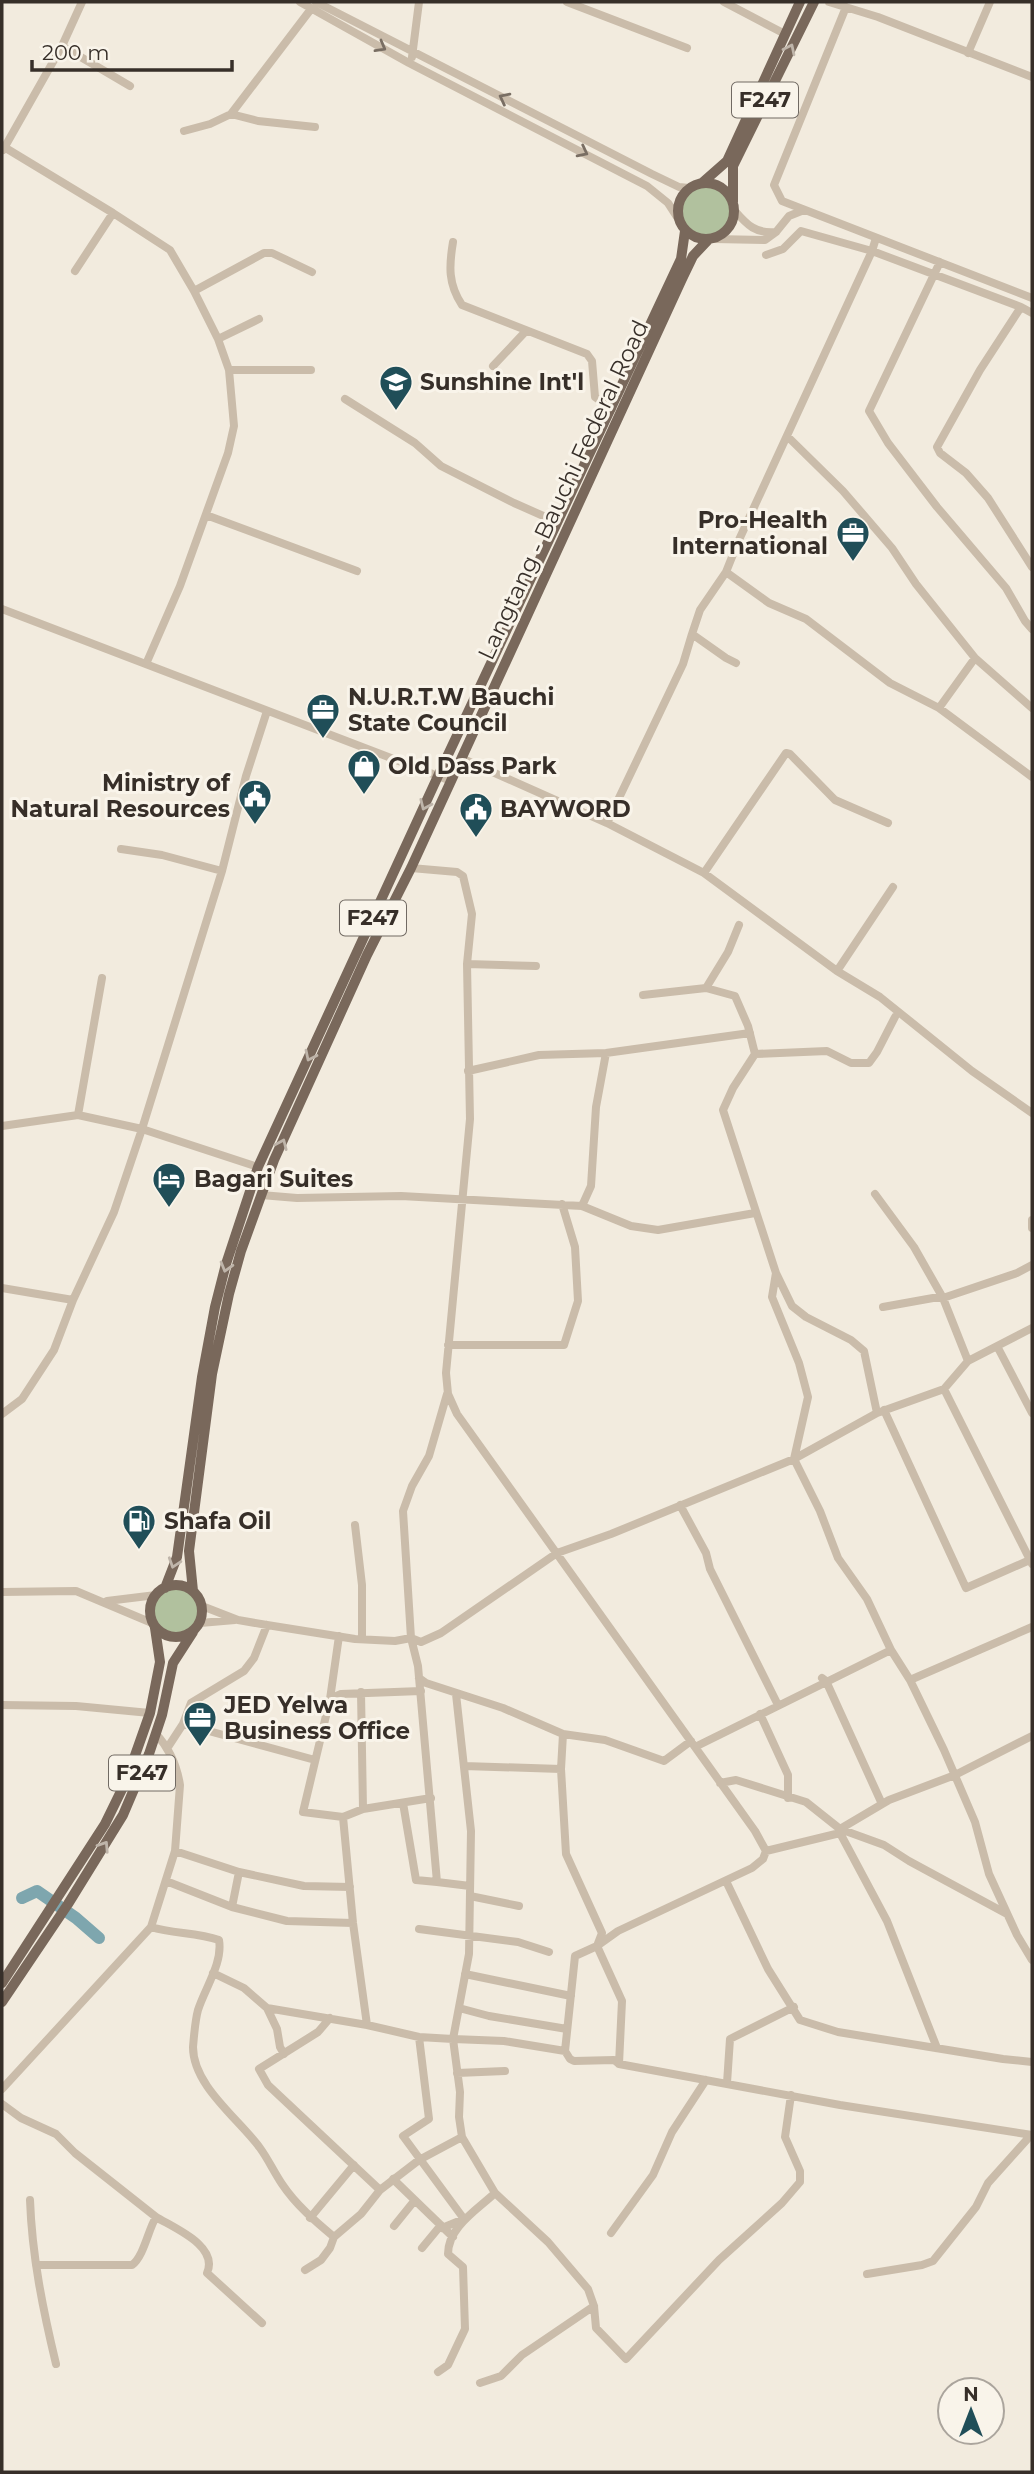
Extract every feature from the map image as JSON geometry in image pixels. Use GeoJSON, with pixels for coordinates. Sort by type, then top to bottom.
{"type":"FeatureCollection","features":[{"type":"Feature","properties":{"kind":"main road","name":"F247"},"geometry":{"type":"LineString","coordinates":[[689,188],[702,183],[727,161],[800,2]]}},
{"type":"Feature","properties":{"kind":"main road","name":"F247"},"geometry":{"type":"LineString","coordinates":[[711,239],[729,229],[734,207],[733,166],[814,2]]}},
{"type":"Feature","properties":{"kind":"main road"},"geometry":{"type":"LineString","coordinates":[[702,183],[718,185],[724,189],[734,207]]}},
{"type":"Feature","properties":{"kind":"main road"},"geometry":{"type":"LineString","coordinates":[[689,188],[679,203],[679,220],[685,231],[692,236],[711,239]]}},
{"type":"Feature","properties":{"kind":"main road","name":"Langtang - Bauchi Federal Road"},"geometry":{"type":"LineString","coordinates":[[165,1588],[177,1557],[202,1377],[215,1307],[226,1264],[258,1167],[681,259],[685,231]]}},
{"type":"Feature","properties":{"kind":"main road","name":"Langtang - Bauchi Federal Road"},"geometry":{"type":"LineString","coordinates":[[193,1591],[189,1551],[212,1374],[229,1294],[274,1160],[682,279],[693,256],[711,239]]}},
{"type":"Feature","properties":{"kind":"main road"},"geometry":{"type":"LineString","coordinates":[[156,1595],[165,1588],[183,1586],[193,1591]]}},
{"type":"Feature","properties":{"kind":"main road","name":"F247"},"geometry":{"type":"LineString","coordinates":[[193,1591],[202,1606]]}},
{"type":"Feature","properties":{"kind":"main road","name":"F247"},"geometry":{"type":"LineString","coordinates":[[63,1900],[112,1809],[138,1750],[150,1713],[160,1662],[150,1605],[156,1595]]}},
{"type":"Feature","properties":{"kind":"main road"},"geometry":{"type":"LineString","coordinates":[[200,1623],[202,1606]]}},
{"type":"Feature","properties":{"kind":"main road","name":"F247"},"geometry":{"type":"LineString","coordinates":[[2,2002],[63,1900],[123,1815],[156,1734],[173,1664],[200,1623]]}},
{"type":"Feature","properties":{"kind":"main road"},"geometry":{"type":"LineString","coordinates":[[154,1625],[170,1637],[182,1637],[192,1632]]}},
{"type":"Feature","properties":{"kind":"main road","name":"F247"},"geometry":{"type":"LineString","coordinates":[[2,1983],[52,1917]]}},
{"type":"Feature","properties":{"kind":"street"},"geometry":{"type":"LineString","coordinates":[[82,2],[62,46],[3,150],[113,213],[170,250],[177,258],[218,339],[229,370],[232,440],[180,586],[146,664]]}},
{"type":"Feature","properties":{"kind":"street"},"geometry":{"type":"LineString","coordinates":[[300,2],[314,5],[414,53],[670,183],[689,188]]}},
{"type":"Feature","properties":{"kind":"street"},"geometry":{"type":"LineString","coordinates":[[409,63],[414,53],[419,2]]}},
{"type":"Feature","properties":{"kind":"street"},"geometry":{"type":"LineString","coordinates":[[567,2],[687,48]]}},
{"type":"Feature","properties":{"kind":"street"},"geometry":{"type":"LineString","coordinates":[[724,2],[785,34]]}},
{"type":"Feature","properties":{"kind":"street"},"geometry":{"type":"LineString","coordinates":[[830,2],[878,17],[1032,77]]}},
{"type":"Feature","properties":{"kind":"street"},"geometry":{"type":"LineString","coordinates":[[968,52],[990,2]]}},
{"type":"Feature","properties":{"kind":"street"},"geometry":{"type":"LineString","coordinates":[[314,5],[409,63],[647,186],[668,203],[679,220]]}},
{"type":"Feature","properties":{"kind":"street"},"geometry":{"type":"LineString","coordinates":[[184,131],[210,124],[231,114],[314,5]]}},
{"type":"Feature","properties":{"kind":"street"},"geometry":{"type":"LineString","coordinates":[[846,7],[774,185],[782,201],[1032,298]]}},
{"type":"Feature","properties":{"kind":"street"},"geometry":{"type":"LineString","coordinates":[[62,46],[130,86]]}},
{"type":"Feature","properties":{"kind":"street"},"geometry":{"type":"LineString","coordinates":[[231,114],[258,121],[315,127]]}},
{"type":"Feature","properties":{"kind":"street"},"geometry":{"type":"LineString","coordinates":[[734,207],[755,230],[764,233],[776,232]]}},
{"type":"Feature","properties":{"kind":"street"},"geometry":{"type":"LineString","coordinates":[[711,239],[765,240],[776,232],[789,216],[804,210]]}},
{"type":"Feature","properties":{"kind":"street"},"geometry":{"type":"LineString","coordinates":[[75,271],[113,213]]}},
{"type":"Feature","properties":{"kind":"street"},"geometry":{"type":"LineString","coordinates":[[765,255],[783,249],[802,231],[872,251],[1032,313]]}},
{"type":"Feature","properties":{"kind":"street"},"geometry":{"type":"LineString","coordinates":[[607,822],[683,664],[700,610],[726,572],[737,542],[876,238]]}},
{"type":"Feature","properties":{"kind":"street"},"geometry":{"type":"LineString","coordinates":[[453,242],[449,270],[453,292],[462,305],[587,354],[592,362],[594,397],[612,409]]}},
{"type":"Feature","properties":{"kind":"street"},"geometry":{"type":"LineString","coordinates":[[194,291],[264,253],[272,253],[312,272]]}},
{"type":"Feature","properties":{"kind":"street"},"geometry":{"type":"LineString","coordinates":[[940,262],[869,411],[888,443],[937,507],[1006,588],[1032,629]]}},
{"type":"Feature","properties":{"kind":"street"},"geometry":{"type":"LineString","coordinates":[[1021,307],[980,370],[937,447],[940,453],[966,473],[988,498],[1032,567]]}},
{"type":"Feature","properties":{"kind":"street"},"geometry":{"type":"LineString","coordinates":[[218,339],[259,319]]}},
{"type":"Feature","properties":{"kind":"street"},"geometry":{"type":"LineString","coordinates":[[493,366],[526,331]]}},
{"type":"Feature","properties":{"kind":"street"},"geometry":{"type":"LineString","coordinates":[[229,370],[311,370]]}},
{"type":"Feature","properties":{"kind":"street"},"geometry":{"type":"LineString","coordinates":[[345,399],[415,443],[441,466],[557,522]]}},
{"type":"Feature","properties":{"kind":"street"},"geometry":{"type":"LineString","coordinates":[[787,436],[843,491],[884,539],[975,658],[1032,708]]}},
{"type":"Feature","properties":{"kind":"street"},"geometry":{"type":"LineString","coordinates":[[206,515],[357,571]]}},
{"type":"Feature","properties":{"kind":"street"},"geometry":{"type":"LineString","coordinates":[[726,572],[769,603],[806,619],[890,682],[939,708],[1032,777]]}},
{"type":"Feature","properties":{"kind":"street"},"geometry":{"type":"LineString","coordinates":[[2,609],[451,781]]}},
{"type":"Feature","properties":{"kind":"street"},"geometry":{"type":"LineString","coordinates":[[692,634],[736,663]]}},
{"type":"Feature","properties":{"kind":"street"},"geometry":{"type":"LineString","coordinates":[[939,708],[975,658]]}},
{"type":"Feature","properties":{"kind":"street"},"geometry":{"type":"LineString","coordinates":[[2,1415],[22,1399],[54,1350],[72,1300],[114,1212],[222,871],[246,776],[267,711]]}},
{"type":"Feature","properties":{"kind":"street"},"geometry":{"type":"LineString","coordinates":[[704,873],[786,753],[835,800],[888,823]]}},
{"type":"Feature","properties":{"kind":"street"},"geometry":{"type":"LineString","coordinates":[[461,758],[607,822],[704,873],[837,971],[880,997],[972,1071],[1032,1113]]}},
{"type":"Feature","properties":{"kind":"street"},"geometry":{"type":"LineString","coordinates":[[121,849],[162,855],[222,871]]}},
{"type":"Feature","properties":{"kind":"street"},"geometry":{"type":"LineString","coordinates":[[411,868],[457,872],[463,876],[472,914],[467,964],[470,1119],[448,1345],[447,1394],[429,1456],[412,1486],[403,1511],[411,1638],[421,1691],[437,1882]]}},
{"type":"Feature","properties":{"kind":"street"},"geometry":{"type":"LineString","coordinates":[[837,971],[892,887]]}},
{"type":"Feature","properties":{"kind":"street"},"geometry":{"type":"LineString","coordinates":[[706,988],[728,952],[739,925]]}},
{"type":"Feature","properties":{"kind":"street"},"geometry":{"type":"LineString","coordinates":[[467,964],[536,966]]}},
{"type":"Feature","properties":{"kind":"street"},"geometry":{"type":"LineString","coordinates":[[78,1115],[102,978]]}},
{"type":"Feature","properties":{"kind":"street"},"geometry":{"type":"LineString","coordinates":[[643,995],[706,988],[735,996],[755,1054],[733,1088],[723,1110],[776,1273],[792,1306],[806,1317],[851,1340],[864,1351],[881,1411],[966,1588],[1032,1562],[944,1389]]}},
{"type":"Feature","properties":{"kind":"street"},"geometry":{"type":"LineString","coordinates":[[755,1054],[827,1051],[851,1063],[869,1063],[895,1017]]}},
{"type":"Feature","properties":{"kind":"street"},"geometry":{"type":"LineString","coordinates":[[468,1071],[539,1055],[606,1053],[750,1034]]}},
{"type":"Feature","properties":{"kind":"street"},"geometry":{"type":"LineString","coordinates":[[582,1206],[591,1186],[596,1107],[606,1053]]}},
{"type":"Feature","properties":{"kind":"street"},"geometry":{"type":"LineString","coordinates":[[2,1126],[78,1115],[142,1129],[258,1167]]}},
{"type":"Feature","properties":{"kind":"street"},"geometry":{"type":"LineString","coordinates":[[876,1194],[914,1247],[943,1298],[968,1361]]}},
{"type":"Feature","properties":{"kind":"street"},"geometry":{"type":"LineString","coordinates":[[261,1195],[297,1198],[401,1196],[562,1204],[582,1206],[631,1226],[658,1230],[755,1213]]}},
{"type":"Feature","properties":{"kind":"street"},"geometry":{"type":"LineString","coordinates":[[448,1345],[564,1345],[578,1301],[575,1247],[562,1204]]}},
{"type":"Feature","properties":{"kind":"street"},"geometry":{"type":"LineString","coordinates":[[1032,1220],[1032,1228]]}},
{"type":"Feature","properties":{"kind":"street"},"geometry":{"type":"LineString","coordinates":[[883,1307],[943,1298],[1017,1273],[1032,1265]]}},
{"type":"Feature","properties":{"kind":"street"},"geometry":{"type":"LineString","coordinates":[[776,1273],[772,1297],[799,1363],[808,1397],[794,1459],[820,1511],[838,1558],[867,1599],[891,1650],[910,1680],[975,1822],[989,1874],[1032,1960]]}},
{"type":"Feature","properties":{"kind":"street"},"geometry":{"type":"LineString","coordinates":[[2,1288],[72,1300]]}},
{"type":"Feature","properties":{"kind":"street"},"geometry":{"type":"LineString","coordinates":[[202,1606],[238,1620],[267,1625],[362,1639],[396,1641],[411,1638],[421,1642],[441,1633],[557,1553],[611,1534],[794,1459],[881,1411],[944,1389],[968,1361],[1032,1328]]}},
{"type":"Feature","properties":{"kind":"street"},"geometry":{"type":"LineString","coordinates":[[997,1346],[1032,1413]]}},
{"type":"Feature","properties":{"kind":"street"},"geometry":{"type":"LineString","coordinates":[[447,1394],[457,1414],[693,1744],[766,1852]]}},
{"type":"Feature","properties":{"kind":"street"},"geometry":{"type":"LineString","coordinates":[[680,1505],[706,1553],[710,1569],[778,1705]]}},
{"type":"Feature","properties":{"kind":"street"},"geometry":{"type":"LineString","coordinates":[[355,1525],[362,1585],[362,1639]]}},
{"type":"Feature","properties":{"kind":"street"},"geometry":{"type":"LineString","coordinates":[[2,1592],[76,1591],[154,1625]]}},
{"type":"Feature","properties":{"kind":"street"},"geometry":{"type":"LineString","coordinates":[[103,1601],[156,1595]]}},
{"type":"Feature","properties":{"kind":"street"},"geometry":{"type":"LineString","coordinates":[[200,1623],[238,1620]]}},
{"type":"Feature","properties":{"kind":"street"},"geometry":{"type":"LineString","coordinates":[[168,1747],[183,1724],[191,1703],[251,1664],[267,1625]]}},
{"type":"Feature","properties":{"kind":"street"},"geometry":{"type":"LineString","coordinates":[[910,1680],[1032,1627]]}},
{"type":"Feature","properties":{"kind":"street"},"geometry":{"type":"LineString","coordinates":[[339,1636],[330,1699],[303,1812],[343,1817],[363,1809],[431,1798]]}},
{"type":"Feature","properties":{"kind":"street"},"geometry":{"type":"LineString","coordinates":[[419,1678],[456,1694],[503,1708],[563,1734],[605,1740],[664,1761],[693,1744],[778,1705],[824,1679],[891,1650]]}},
{"type":"Feature","properties":{"kind":"street"},"geometry":{"type":"LineString","coordinates":[[824,1679],[882,1804]]}},
{"type":"Feature","properties":{"kind":"street"},"geometry":{"type":"LineString","coordinates":[[330,1699],[341,1694],[361,1692],[421,1691]]}},
{"type":"Feature","properties":{"kind":"street"},"geometry":{"type":"LineString","coordinates":[[361,1692],[363,1809]]}},
{"type":"Feature","properties":{"kind":"street"},"geometry":{"type":"LineString","coordinates":[[456,1694],[471,1831],[469,1936],[453,2039],[460,2092],[459,2117],[462,2137],[495,2193],[528,2221],[567,2262],[588,2289],[594,2306],[596,2328],[626,2359],[719,2260],[782,2203],[800,2182],[800,2171],[785,2137],[791,2095]]}},
{"type":"Feature","properties":{"kind":"street"},"geometry":{"type":"LineString","coordinates":[[2,1705],[76,1706],[150,1713]]}},
{"type":"Feature","properties":{"kind":"street"},"geometry":{"type":"LineString","coordinates":[[760,1714],[788,1775],[788,1798]]}},
{"type":"Feature","properties":{"kind":"street"},"geometry":{"type":"LineString","coordinates":[[183,1724],[315,1760]]}},
{"type":"Feature","properties":{"kind":"street"},"geometry":{"type":"LineString","coordinates":[[2,2089],[150,1927],[175,1851],[180,1785],[168,1747],[156,1734]]}},
{"type":"Feature","properties":{"kind":"street"},"geometry":{"type":"LineString","coordinates":[[563,1734],[561,1769],[566,1854],[601,1933],[597,1946],[622,2001],[619,2064]]}},
{"type":"Feature","properties":{"kind":"street"},"geometry":{"type":"LineString","coordinates":[[766,1852],[840,1831],[882,1804],[955,1775],[1032,1736]]}},
{"type":"Feature","properties":{"kind":"street"},"geometry":{"type":"LineString","coordinates":[[464,1766],[561,1769]]}},
{"type":"Feature","properties":{"kind":"street"},"geometry":{"type":"LineString","coordinates":[[720,1783],[736,1780],[806,1802],[840,1831],[887,1921],[937,2048]]}},
{"type":"Feature","properties":{"kind":"street"},"geometry":{"type":"LineString","coordinates":[[403,1803],[416,1880],[470,1886]]}},
{"type":"Feature","properties":{"kind":"street"},"geometry":{"type":"LineString","coordinates":[[343,1817],[353,1923],[367,2025]]}},
{"type":"Feature","properties":{"kind":"street"},"geometry":{"type":"LineString","coordinates":[[840,1831],[884,1845],[1007,1914]]}},
{"type":"Feature","properties":{"kind":"street"},"geometry":{"type":"LineString","coordinates":[[175,1851],[239,1872],[304,1886],[350,1887]]}},
{"type":"Feature","properties":{"kind":"street"},"geometry":{"type":"LineString","coordinates":[[766,1852],[763,1859],[752,1868],[618,1931],[597,1946],[575,1956],[565,2051],[570,2059],[614,2060],[619,2064],[840,2105],[1032,2135]]}},
{"type":"Feature","properties":{"kind":"street"},"geometry":{"type":"LineString","coordinates":[[232,1907],[239,1872]]}},
{"type":"Feature","properties":{"kind":"street"},"geometry":{"type":"LineString","coordinates":[[166,1881],[232,1907],[287,1921],[353,1923]]}},
{"type":"Feature","properties":{"kind":"street"},"geometry":{"type":"LineString","coordinates":[[726,1881],[768,1969],[800,2020],[838,2032],[1032,2062]]}},
{"type":"Feature","properties":{"kind":"street"},"geometry":{"type":"LineString","coordinates":[[470,1896],[519,1906]]}},
{"type":"Feature","properties":{"kind":"street"},"geometry":{"type":"LineString","coordinates":[[150,1927],[219,1940],[214,1973],[197,2012],[193,2049],[196,2063],[226,2112],[259,2147],[283,2186],[310,2218],[334,2237]]}},
{"type":"Feature","properties":{"kind":"street"},"geometry":{"type":"LineString","coordinates":[[419,1928],[518,1942],[549,1952]]}},
{"type":"Feature","properties":{"kind":"street"},"geometry":{"type":"LineString","coordinates":[[214,1973],[244,1987],[267,2008],[277,2029],[284,2054]]}},
{"type":"Feature","properties":{"kind":"street"},"geometry":{"type":"LineString","coordinates":[[465,1974],[571,1996]]}},
{"type":"Feature","properties":{"kind":"street"},"geometry":{"type":"LineString","coordinates":[[727,2083],[730,2039],[794,2007]]}},
{"type":"Feature","properties":{"kind":"street"},"geometry":{"type":"LineString","coordinates":[[267,2008],[419,2037],[504,2041],[565,2051]]}},
{"type":"Feature","properties":{"kind":"street"},"geometry":{"type":"LineString","coordinates":[[459,2008],[489,2016],[567,2029]]}},
{"type":"Feature","properties":{"kind":"street"},"geometry":{"type":"LineString","coordinates":[[330,2018],[318,2032],[259,2069],[268,2085],[380,2190]]}},
{"type":"Feature","properties":{"kind":"street"},"geometry":{"type":"LineString","coordinates":[[419,2037],[429,2119],[403,2136],[464,2219]]}},
{"type":"Feature","properties":{"kind":"street"},"geometry":{"type":"LineString","coordinates":[[457,2073],[505,2071]]}},
{"type":"Feature","properties":{"kind":"street"},"geometry":{"type":"LineString","coordinates":[[611,2234],[653,2175],[673,2132],[706,2080]]}},
{"type":"Feature","properties":{"kind":"street"},"geometry":{"type":"LineString","coordinates":[[2,2104],[21,2118],[56,2134],[75,2153],[156,2217],[195,2240],[209,2258],[210,2267],[207,2273],[262,2323]]}},
{"type":"Feature","properties":{"kind":"street"},"geometry":{"type":"LineString","coordinates":[[867,2274],[933,2261],[975,2207],[988,2183],[1032,2135]]}},
{"type":"Feature","properties":{"kind":"street"},"geometry":{"type":"LineString","coordinates":[[305,2270],[321,2260],[334,2237],[361,2214],[380,2190],[419,2160],[462,2137]]}},
{"type":"Feature","properties":{"kind":"street"},"geometry":{"type":"LineString","coordinates":[[310,2218],[354,2165]]}},
{"type":"Feature","properties":{"kind":"street"},"geometry":{"type":"LineString","coordinates":[[393,2179],[453,2237]]}},
{"type":"Feature","properties":{"kind":"street"},"geometry":{"type":"LineString","coordinates":[[439,2372],[448,2365],[465,2329],[463,2267],[448,2254],[448,2246],[464,2219],[495,2193]]}},
{"type":"Feature","properties":{"kind":"street"},"geometry":{"type":"LineString","coordinates":[[30,2200],[31,2236],[44,2314],[56,2364]]}},
{"type":"Feature","properties":{"kind":"street"},"geometry":{"type":"LineString","coordinates":[[394,2226],[415,2200]]}},
{"type":"Feature","properties":{"kind":"street"},"geometry":{"type":"LineString","coordinates":[[36,2265],[132,2265],[139,2260],[156,2217]]}},
{"type":"Feature","properties":{"kind":"street"},"geometry":{"type":"LineString","coordinates":[[422,2248],[442,2227],[464,2219]]}},
{"type":"Feature","properties":{"kind":"street"},"geometry":{"type":"LineString","coordinates":[[480,2383],[501,2376],[522,2355],[594,2306]]}},
{"type":"Feature","properties":{"kind":"green space"},"geometry":{"type":"Polygon","coordinates":[[[706,187],[724,194],[731,212],[724,230],[706,237],[688,230],[681,212],[688,194],[706,187]]]}},
{"type":"Feature","properties":{"kind":"green space"},"geometry":{"type":"Polygon","coordinates":[[[176,1589],[192,1596],[199,1612],[192,1628],[176,1635],[160,1628],[153,1612],[160,1596],[176,1589]]]}},
{"type":"Feature","properties":{"kind":"waterway"},"geometry":{"type":"LineString","coordinates":[[22,1898],[37,1891],[99,1938]]}},
{"type":"Feature","properties":{"kind":"place","name":"Sunshine Int'l"},"geometry":{"type":"Point","coordinates":[396,412]}},
{"type":"Feature","properties":{"kind":"place","name":"Pro-Health International"},"geometry":{"type":"Point","coordinates":[853,563]}},
{"type":"Feature","properties":{"kind":"place","name":"N.U.R.T.W Bauchi State Council"},"geometry":{"type":"Point","coordinates":[323,740]}},
{"type":"Feature","properties":{"kind":"place","name":"Old Dass Park"},"geometry":{"type":"Point","coordinates":[364,796]}},
{"type":"Feature","properties":{"kind":"place","name":"Ministry of Natural Resources"},"geometry":{"type":"Point","coordinates":[255,826]}},
{"type":"Feature","properties":{"kind":"place","name":"BAYWORD"},"geometry":{"type":"Point","coordinates":[476,839]}},
{"type":"Feature","properties":{"kind":"place","name":"Bagari Suites"},"geometry":{"type":"Point","coordinates":[169,1209]}},
{"type":"Feature","properties":{"kind":"place","name":"Shafa Oil"},"geometry":{"type":"Point","coordinates":[139,1551]}},
{"type":"Feature","properties":{"kind":"place","name":"JED Yelwa Business Office"},"geometry":{"type":"Point","coordinates":[200,1748]}}]}
